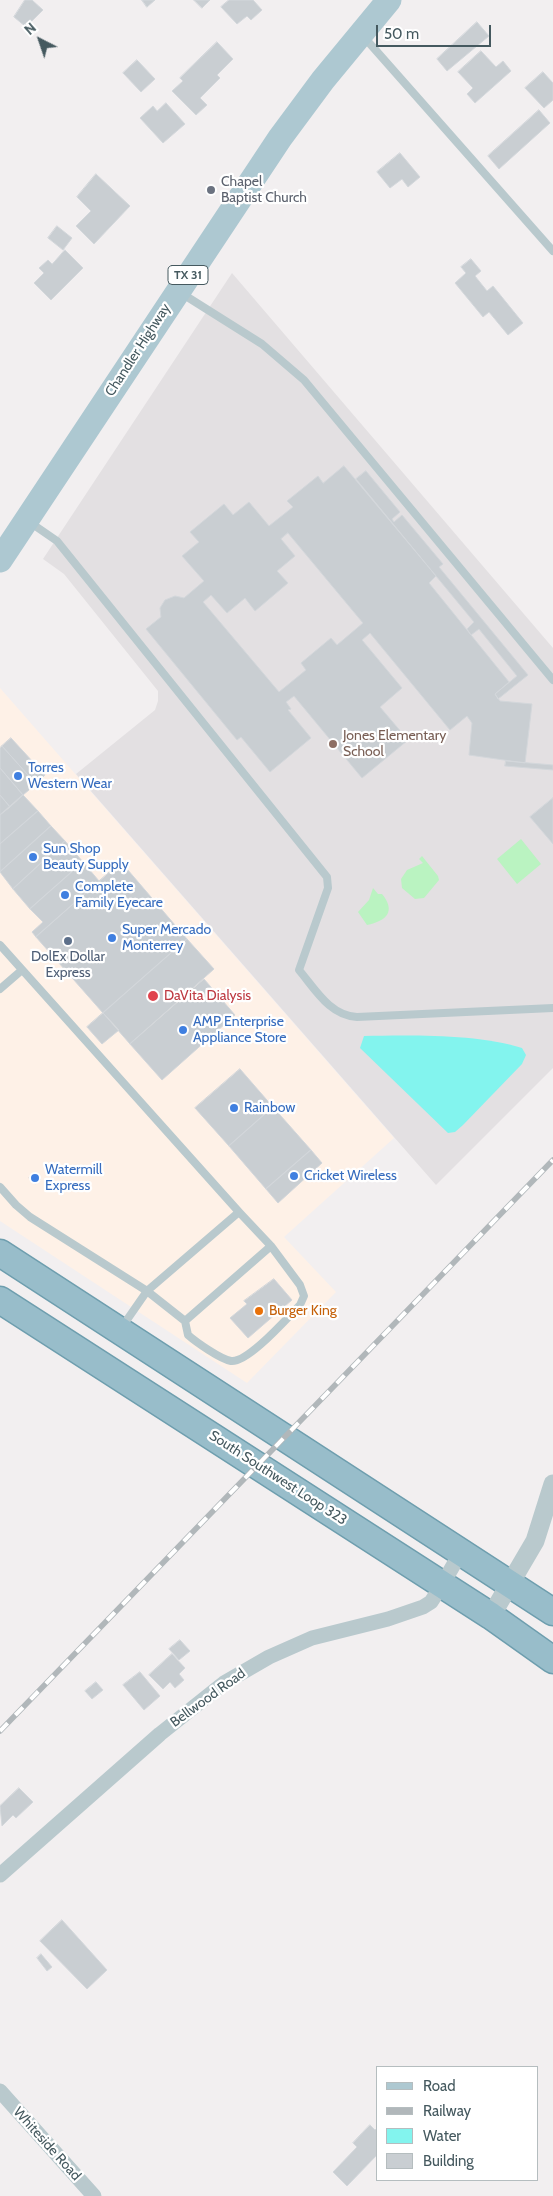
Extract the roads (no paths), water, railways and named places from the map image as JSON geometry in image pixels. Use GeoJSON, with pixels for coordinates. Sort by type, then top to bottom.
{"type":"FeatureCollection","features":[{"type":"Feature","properties":{"kind":"highway"},"geometry":{"type":"LineString","coordinates":[[0,1253],[553,1612]]}},
{"type":"Feature","properties":{"kind":"highway","name":"South Southwest Loop 323"},"geometry":{"type":"LineString","coordinates":[[0,1300],[442,1584],[553,1660]]}},
{"type":"Feature","properties":{"kind":"main road","name":"Chandler Highway"},"geometry":{"type":"LineString","coordinates":[[0,560],[177,291],[300,109],[390,0]]}},
{"type":"Feature","properties":{"kind":"street"},"geometry":{"type":"LineString","coordinates":[[491,1616],[541,1527],[553,1484]]}},
{"type":"Feature","properties":{"kind":"street","name":"Bellwood Road"},"geometry":{"type":"LineString","coordinates":[[0,1875],[174,1722],[224,1682],[269,1656],[312,1638],[412,1612],[431,1602],[461,1552]]}},
{"type":"Feature","properties":{"kind":"street","name":"Whiteside Road"},"geometry":{"type":"LineString","coordinates":[[0,2091],[94,2196]]}},
{"type":"Feature","properties":{"kind":"lane"},"geometry":{"type":"LineString","coordinates":[[360,34],[553,251]]}},
{"type":"Feature","properties":{"kind":"lane"},"geometry":{"type":"LineString","coordinates":[[177,291],[262,344],[304,380],[553,680]]}},
{"type":"Feature","properties":{"kind":"lane"},"geometry":{"type":"LineString","coordinates":[[26,520],[57,541],[327,877],[328,888],[299,970],[331,1007],[343,1015],[357,1017],[553,1008]]}},
{"type":"Feature","properties":{"kind":"lane"},"geometry":{"type":"LineString","coordinates":[[0,945],[271,1246],[300,1285],[304,1296],[300,1306],[251,1352],[235,1361],[225,1359],[188,1335],[185,1321],[148,1291],[30,1217],[16,1205],[0,1186]]}},
{"type":"Feature","properties":{"kind":"lane"},"geometry":{"type":"LineString","coordinates":[[0,989],[22,970]]}},
{"type":"Feature","properties":{"kind":"lane"},"geometry":{"type":"LineString","coordinates":[[120,1331],[148,1291],[239,1212]]}},
{"type":"Feature","properties":{"kind":"lane"},"geometry":{"type":"LineString","coordinates":[[185,1321],[271,1246]]}},
{"type":"Feature","properties":{"kind":"water"},"geometry":{"type":"Polygon","coordinates":[[[364,1036],[444,1036],[486,1040],[522,1048],[526,1055],[522,1064],[463,1125],[455,1132],[448,1133],[360,1048],[364,1036]]]}},
{"type":"Feature","properties":{"kind":"railway"},"geometry":{"type":"LineString","coordinates":[[0,1731],[553,1160]]}},
{"type":"Feature","properties":{"kind":"place","name":"Chapel Baptist Church"},"geometry":{"type":"Point","coordinates":[211,190]}},
{"type":"Feature","properties":{"kind":"place","name":"Jones Elementary School"},"geometry":{"type":"Point","coordinates":[333,744]}},
{"type":"Feature","properties":{"kind":"place","name":"Torres Western Wear"},"geometry":{"type":"Point","coordinates":[18,776]}},
{"type":"Feature","properties":{"kind":"place","name":"Sun Shop Beauty Supply"},"geometry":{"type":"Point","coordinates":[33,857]}},
{"type":"Feature","properties":{"kind":"place","name":"Complete Family Eyecare"},"geometry":{"type":"Point","coordinates":[65,895]}},
{"type":"Feature","properties":{"kind":"place","name":"Super Mercado Monterrey"},"geometry":{"type":"Point","coordinates":[112,938]}},
{"type":"Feature","properties":{"kind":"place","name":"DolEx Dollar Express"},"geometry":{"type":"Point","coordinates":[68,941]}},
{"type":"Feature","properties":{"kind":"place","name":"DaVita Dialysis"},"geometry":{"type":"Point","coordinates":[153,996]}},
{"type":"Feature","properties":{"kind":"place","name":"AMP Enterprise Appliance Store"},"geometry":{"type":"Point","coordinates":[183,1030]}},
{"type":"Feature","properties":{"kind":"place","name":"Rainbow"},"geometry":{"type":"Point","coordinates":[234,1108]}},
{"type":"Feature","properties":{"kind":"place","name":"Cricket Wireless"},"geometry":{"type":"Point","coordinates":[294,1176]}},
{"type":"Feature","properties":{"kind":"place","name":"Watermill Express"},"geometry":{"type":"Point","coordinates":[35,1178]}},
{"type":"Feature","properties":{"kind":"place","name":"Burger King"},"geometry":{"type":"Point","coordinates":[259,1311]}}]}
